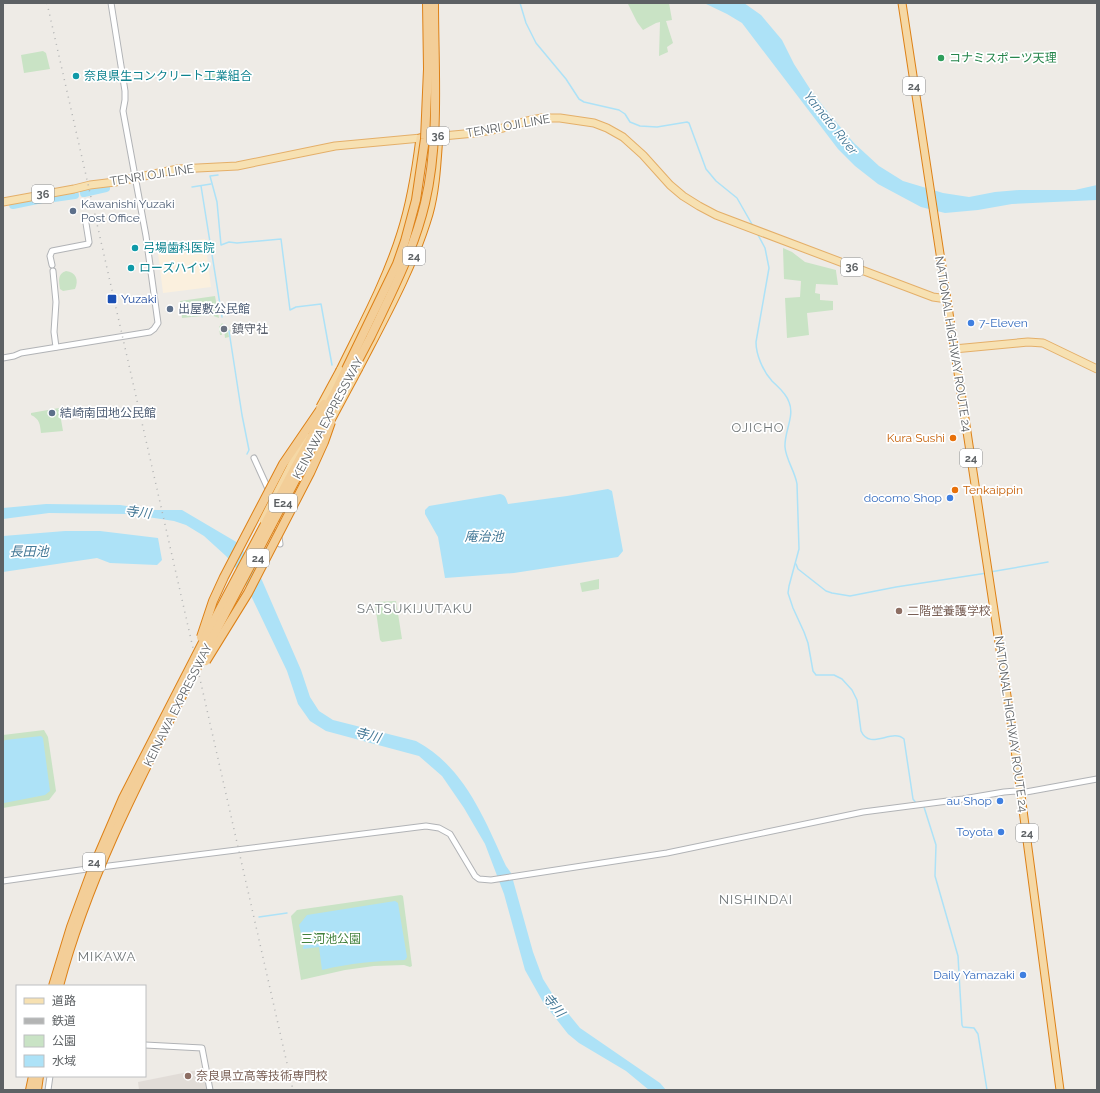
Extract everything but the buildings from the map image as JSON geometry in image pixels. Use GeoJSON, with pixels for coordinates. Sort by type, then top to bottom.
{"type":"FeatureCollection","features":[{"type":"Feature","properties":{"kind":"highway","name":"KEINAWA EXPRESSWAY"},"geometry":{"type":"LineString","coordinates":[[60,985],[76,929],[98,871],[129,801],[338,393],[397,264],[416,200],[426,139],[428,68],[427,3]]}},
{"type":"Feature","properties":{"kind":"highway","name":"KEINAWA EXPRESSWAY"},"geometry":{"type":"LineString","coordinates":[[52,985],[71,927],[92,870],[123,798],[221,607],[374,330],[404,266],[415,237],[425,202],[434,137],[434,3]]}},
{"type":"Feature","properties":{"kind":"highway","name":"NATIONAL HIGHWAY ROUTE 24"},"geometry":{"type":"LineString","coordinates":[[902,3],[1021,792],[1060,1090]]}},
{"type":"Feature","properties":{"kind":"highway","name":"24"},"geometry":{"type":"LineString","coordinates":[[60,985],[78,929],[101,866],[130,802],[396,296],[421,238],[433,194],[439,135]]}},
{"type":"Feature","properties":{"kind":"highway","name":"24"},"geometry":{"type":"LineString","coordinates":[[52,985],[69,926],[91,868],[122,797],[340,370],[381,286],[401,233],[412,192],[420,138]]}},
{"type":"Feature","properties":{"kind":"highway"},"geometry":{"type":"LineString","coordinates":[[195,652],[213,601],[283,464],[323,405],[338,393]]}},
{"type":"Feature","properties":{"kind":"highway"},"geometry":{"type":"LineString","coordinates":[[187,691],[248,593],[310,473],[324,442],[338,393]]}},
{"type":"Feature","properties":{"kind":"highway"},"geometry":{"type":"LineString","coordinates":[[30,1090],[32,1077]]}},
{"type":"Feature","properties":{"kind":"highway"},"geometry":{"type":"LineString","coordinates":[[38,1090],[40,1077]]}},
{"type":"Feature","properties":{"kind":"main road","name":"TENRI OJI LINE"},"geometry":{"type":"LineString","coordinates":[[3,202],[74,189],[90,184],[136,178],[178,169],[237,166],[335,146],[492,130],[542,118],[581,120],[607,128],[623,138],[634,146],[670,185],[683,196],[716,215],[933,297],[946,299]]}},
{"type":"Feature","properties":{"kind":"main road"},"geometry":{"type":"LineString","coordinates":[[954,349],[1028,342],[1043,343],[1097,369]]}},
{"type":"Feature","properties":{"kind":"street"},"geometry":{"type":"LineString","coordinates":[[3,358],[21,353],[150,332],[158,323],[146,236],[123,111],[125,91],[111,3]]}},
{"type":"Feature","properties":{"kind":"street"},"geometry":{"type":"LineString","coordinates":[[56,347],[54,332],[56,297],[50,256],[52,251],[88,243],[85,217]]}},
{"type":"Feature","properties":{"kind":"street"},"geometry":{"type":"LineString","coordinates":[[254,458],[271,497],[280,544]]}},
{"type":"Feature","properties":{"kind":"street"},"geometry":{"type":"LineString","coordinates":[[3,881],[101,866],[426,826],[439,828],[450,834],[475,876],[479,879],[493,880],[667,853],[863,812],[1004,792],[1032,792],[1097,779]]}},
{"type":"Feature","properties":{"kind":"street"},"geometry":{"type":"LineString","coordinates":[[146,1045],[202,1048],[210,1090]]}},
{"type":"Feature","properties":{"kind":"street"},"geometry":{"type":"LineString","coordinates":[[48,1090],[50,1077]]}},
{"type":"Feature","properties":{"kind":"shaded area"},"geometry":{"type":"Polygon","coordinates":[[[205,239],[211,287],[163,293],[157,245],[205,239]]]}},
{"type":"Feature","properties":{"kind":"shaded area","name":"奈良県立高等技術専門校"},"geometry":{"type":"Polygon","coordinates":[[[203,1069],[208,1090],[139,1090],[138,1082],[203,1069]]]}},
{"type":"Feature","properties":{"kind":"green space"},"geometry":{"type":"Polygon","coordinates":[[[669,3],[672,20],[666,21],[673,43],[667,47],[668,52],[659,56],[660,22],[643,30],[628,4],[669,3]]]}},
{"type":"Feature","properties":{"kind":"green space"},"geometry":{"type":"Polygon","coordinates":[[[43,51],[46,53],[50,69],[24,73],[21,55],[43,51]]]}},
{"type":"Feature","properties":{"kind":"green space"},"geometry":{"type":"Polygon","coordinates":[[[217,73],[219,74],[220,78],[206,81],[204,76],[217,73]]]}},
{"type":"Feature","properties":{"kind":"green space"},"geometry":{"type":"Polygon","coordinates":[[[783,248],[792,252],[805,262],[836,270],[838,285],[816,284],[815,293],[820,294],[820,300],[833,301],[833,310],[807,313],[809,335],[787,338],[785,298],[800,297],[801,281],[784,279],[783,248]]]}},
{"type":"Feature","properties":{"kind":"green space"},"geometry":{"type":"Polygon","coordinates":[[[66,271],[72,273],[76,277],[77,283],[75,289],[63,291],[60,289],[59,278],[63,272],[66,271]]]}},
{"type":"Feature","properties":{"kind":"green space"},"geometry":{"type":"Polygon","coordinates":[[[215,296],[219,318],[211,315],[182,318],[180,301],[215,296]]]}},
{"type":"Feature","properties":{"kind":"green space","name":"鎮守社"},"geometry":{"type":"Polygon","coordinates":[[[222,323],[231,331],[228,331],[229,337],[225,338],[224,329],[221,330],[222,335],[220,335],[219,327],[222,323]]]}},
{"type":"Feature","properties":{"kind":"green space"},"geometry":{"type":"Polygon","coordinates":[[[59,408],[63,431],[41,433],[39,422],[31,415],[31,413],[59,408]]]}},
{"type":"Feature","properties":{"kind":"green space"},"geometry":{"type":"Polygon","coordinates":[[[599,579],[599,589],[582,592],[580,583],[599,579]]]}},
{"type":"Feature","properties":{"kind":"green space"},"geometry":{"type":"Polygon","coordinates":[[[396,601],[402,639],[382,642],[380,640],[375,602],[396,601]]]}},
{"type":"Feature","properties":{"kind":"green space"},"geometry":{"type":"Polygon","coordinates":[[[44,730],[48,737],[56,791],[49,800],[3,808],[3,735],[44,730]]]}},
{"type":"Feature","properties":{"kind":"green space","name":"三河池公園"},"geometry":{"type":"Polygon","coordinates":[[[401,895],[403,896],[412,966],[374,966],[345,970],[301,980],[291,916],[297,910],[401,895]]]}},
{"type":"Feature","properties":{"kind":"water","name":"Yamato River"},"geometry":{"type":"Polygon","coordinates":[[[704,3],[744,3],[761,15],[782,40],[794,64],[812,92],[830,115],[854,143],[879,166],[903,181],[943,193],[969,197],[995,192],[1019,190],[1075,190],[1097,185],[1097,200],[1012,204],[978,210],[945,213],[921,207],[878,184],[855,166],[838,149],[742,23],[704,3]]]}},
{"type":"Feature","properties":{"kind":"water","name":"庵治池"},"geometry":{"type":"Polygon","coordinates":[[[608,489],[612,491],[623,551],[618,557],[514,573],[445,578],[438,537],[425,514],[425,510],[429,506],[500,494],[505,496],[508,504],[608,489]]]}},
{"type":"Feature","properties":{"kind":"water","name":"寺川"},"geometry":{"type":"Polygon","coordinates":[[[46,504],[120,505],[154,510],[182,510],[238,543],[261,578],[301,670],[310,697],[319,711],[333,720],[416,741],[433,752],[460,779],[481,813],[506,866],[511,873],[533,952],[543,979],[553,995],[580,1028],[660,1083],[666,1090],[649,1090],[626,1071],[579,1043],[568,1034],[543,1002],[525,970],[504,894],[485,844],[464,808],[442,776],[419,756],[326,731],[310,721],[298,704],[287,671],[243,579],[226,556],[204,536],[186,525],[174,521],[128,514],[49,513],[3,519],[3,508],[46,504]]]}},
{"type":"Feature","properties":{"kind":"water","name":"長田池"},"geometry":{"type":"Polygon","coordinates":[[[65,531],[100,531],[158,538],[162,560],[157,565],[110,563],[97,558],[3,572],[3,536],[65,531]]]}},
{"type":"Feature","properties":{"kind":"water"},"geometry":{"type":"Polygon","coordinates":[[[41,736],[43,738],[50,791],[45,795],[4,803],[3,742],[5,740],[41,736]]]}},
{"type":"Feature","properties":{"kind":"water","name":"三河池公園"},"geometry":{"type":"Polygon","coordinates":[[[395,901],[398,903],[407,957],[405,960],[363,963],[322,970],[319,947],[303,949],[304,946],[299,925],[307,915],[395,901]]]}},
{"type":"Feature","properties":{"kind":"waterway"},"geometry":{"type":"LineString","coordinates":[[520,3],[526,23],[536,43],[566,79],[579,99],[584,102],[619,110],[625,114],[630,122],[640,126],[657,127],[687,122],[689,123],[706,169],[716,181],[737,198],[753,226]]}},
{"type":"Feature","properties":{"kind":"waterway"},"geometry":{"type":"LineString","coordinates":[[218,175],[210,176],[217,202],[221,245],[229,242],[237,243],[281,239],[290,310],[296,307],[321,304],[332,365]]}},
{"type":"Feature","properties":{"kind":"waterway"},"geometry":{"type":"LineString","coordinates":[[192,187],[211,184]]}},
{"type":"Feature","properties":{"kind":"waterway"},"geometry":{"type":"LineString","coordinates":[[201,186],[222,317]]}},
{"type":"Feature","properties":{"kind":"waterway"},"geometry":{"type":"LineString","coordinates":[[84,193],[106,188]]}},
{"type":"Feature","properties":{"kind":"waterway"},"geometry":{"type":"LineString","coordinates":[[54,198],[75,195]]}},
{"type":"Feature","properties":{"kind":"waterway"},"geometry":{"type":"LineString","coordinates":[[13,205],[42,199]]}},
{"type":"Feature","properties":{"kind":"waterway"},"geometry":{"type":"LineString","coordinates":[[757,233],[765,248],[769,268],[756,342],[757,352],[766,373],[782,390],[791,407],[785,447],[797,484],[799,549],[788,593],[808,643],[813,671],[816,675],[834,675],[842,679],[852,690],[857,700],[861,731],[865,737],[875,739],[899,736],[904,739],[913,799],[916,803]]}},
{"type":"Feature","properties":{"kind":"waterway"},"geometry":{"type":"LineString","coordinates":[[229,331],[249,450],[247,454]]}},
{"type":"Feature","properties":{"kind":"waterway"},"geometry":{"type":"LineString","coordinates":[[990,572],[1048,562]]}},
{"type":"Feature","properties":{"kind":"waterway"},"geometry":{"type":"LineString","coordinates":[[796,564],[798,569],[826,591],[850,596],[896,587],[987,573]]}},
{"type":"Feature","properties":{"kind":"waterway"},"geometry":{"type":"LineString","coordinates":[[924,807],[936,845],[935,876],[958,956],[962,1025],[963,1027],[974,1028],[978,1034],[987,1090]]}},
{"type":"Feature","properties":{"kind":"waterway"},"geometry":{"type":"LineString","coordinates":[[259,917],[287,913]]}},
{"type":"Feature","properties":{"kind":"railway"},"geometry":{"type":"LineString","coordinates":[[47,3],[293,1090]]}},
{"type":"Feature","properties":{"kind":"place","name":"コナミスポーツ天理"},"geometry":{"type":"Point","coordinates":[941,58]}},
{"type":"Feature","properties":{"kind":"place","name":"奈良県生コンクリート工業組合"},"geometry":{"type":"Point","coordinates":[76,76]}},
{"type":"Feature","properties":{"kind":"place","name":"Kawanishi Yuzaki Post Office"},"geometry":{"type":"Point","coordinates":[73,211]}},
{"type":"Feature","properties":{"kind":"place","name":"弓場歯科医院"},"geometry":{"type":"Point","coordinates":[135,248]}},
{"type":"Feature","properties":{"kind":"place","name":"ローズハイツ"},"geometry":{"type":"Point","coordinates":[131,268]}},
{"type":"Feature","properties":{"kind":"place","name":"Yuzaki"},"geometry":{"type":"Point","coordinates":[112,299]}},
{"type":"Feature","properties":{"kind":"place","name":"出屋敷公民館"},"geometry":{"type":"Point","coordinates":[170,309]}},
{"type":"Feature","properties":{"kind":"place","name":"7-Eleven"},"geometry":{"type":"Point","coordinates":[971,323]}},
{"type":"Feature","properties":{"kind":"place","name":"鎮守社"},"geometry":{"type":"Point","coordinates":[224,329]}},
{"type":"Feature","properties":{"kind":"place","name":"結崎南団地公民館"},"geometry":{"type":"Point","coordinates":[52,413]}},
{"type":"Feature","properties":{"kind":"place","name":"Kura Sushi"},"geometry":{"type":"Point","coordinates":[953,438]}},
{"type":"Feature","properties":{"kind":"place","name":"Tenkaippin"},"geometry":{"type":"Point","coordinates":[955,490]}},
{"type":"Feature","properties":{"kind":"place","name":"docomo Shop"},"geometry":{"type":"Point","coordinates":[950,498]}},
{"type":"Feature","properties":{"kind":"place","name":"二階堂養護学校"},"geometry":{"type":"Point","coordinates":[899,611]}},
{"type":"Feature","properties":{"kind":"place","name":"au Shop"},"geometry":{"type":"Point","coordinates":[1000,801]}},
{"type":"Feature","properties":{"kind":"place","name":"Toyota"},"geometry":{"type":"Point","coordinates":[1001,832]}},
{"type":"Feature","properties":{"kind":"place","name":"Daily Yamazaki"},"geometry":{"type":"Point","coordinates":[1023,975]}},
{"type":"Feature","properties":{"kind":"place","name":"奈良県立高等技術専門校"},"geometry":{"type":"Point","coordinates":[188,1076]}},
{"type":"Feature","properties":{"kind":"district","name":"OJICHO"},"geometry":{"type":"Point","coordinates":[758,427]}},
{"type":"Feature","properties":{"kind":"district","name":"SATSUKIJUTAKU"},"geometry":{"type":"Point","coordinates":[415,608]}},
{"type":"Feature","properties":{"kind":"district","name":"NISHINDAI"},"geometry":{"type":"Point","coordinates":[756,899]}},
{"type":"Feature","properties":{"kind":"district","name":"MIKAWA"},"geometry":{"type":"Point","coordinates":[107,956]}}]}
